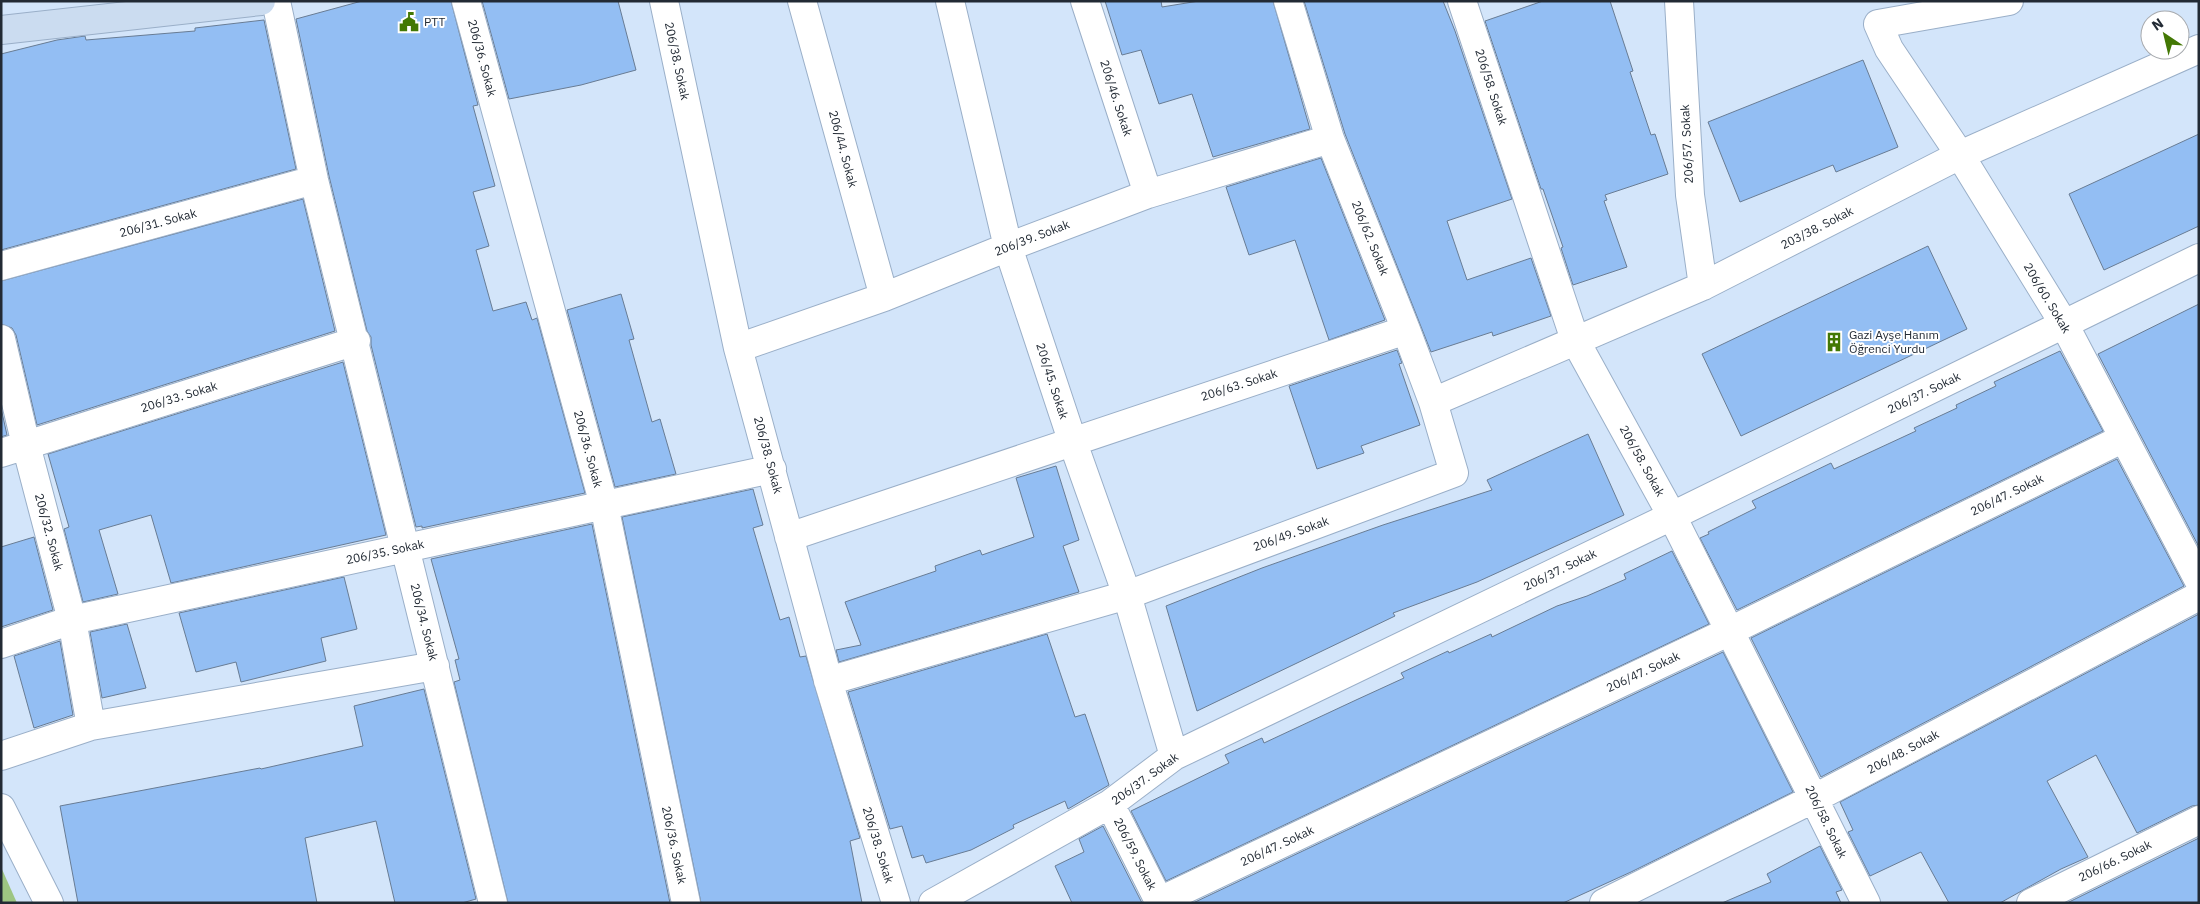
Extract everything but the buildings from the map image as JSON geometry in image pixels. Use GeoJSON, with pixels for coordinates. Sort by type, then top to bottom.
{"type":"FeatureCollection","features":[{"type":"Feature","properties":{"kind":"main road"},"geometry":{"type":"LineString","coordinates":[[1,30],[262,1]]}},
{"type":"Feature","properties":{"kind":"street","name":"206/34. Sokak"},"geometry":{"type":"LineString","coordinates":[[276,1],[314,180],[356,341],[493,903]]}},
{"type":"Feature","properties":{"kind":"street","name":"206/36. Sokak"},"geometry":{"type":"LineString","coordinates":[[466,1],[604,505],[686,903]]}},
{"type":"Feature","properties":{"kind":"street","name":"206/38. Sokak"},"geometry":{"type":"LineString","coordinates":[[664,1],[738,348],[828,681],[896,903]]}},
{"type":"Feature","properties":{"kind":"street","name":"206/44. Sokak"},"geometry":{"type":"LineString","coordinates":[[802,1],[884,297]]}},
{"type":"Feature","properties":{"kind":"street","name":"206/45. Sokak"},"geometry":{"type":"LineString","coordinates":[[950,1],[1008,247],[1072,440],[1127,595],[1174,756]]}},
{"type":"Feature","properties":{"kind":"street","name":"206/46. Sokak"},"geometry":{"type":"LineString","coordinates":[[1085,1],[1148,194]]}},
{"type":"Feature","properties":{"kind":"street","name":"206/62. Sokak"},"geometry":{"type":"LineString","coordinates":[[1288,1],[1330,139],[1433,402],[1454,473]]}},
{"type":"Feature","properties":{"kind":"street","name":"206/58. Sokak"},"geometry":{"type":"LineString","coordinates":[[1462,1],[1575,340],[1672,516],[1866,903]]}},
{"type":"Feature","properties":{"kind":"street","name":"206/57. Sokak"},"geometry":{"type":"LineString","coordinates":[[1679,1],[1690,195],[1702,286]]}},
{"type":"Feature","properties":{"kind":"street","name":"206/60. Sokak"},"geometry":{"type":"LineString","coordinates":[[2009,1],[1878,24],[1889,49],[1960,155],[2064,324],[2199,581]]}},
{"type":"Feature","properties":{"kind":"street","name":"203/38. Sokak"},"geometry":{"type":"LineString","coordinates":[[1433,402],[1702,286],[1960,155],[2199,49]]}},
{"type":"Feature","properties":{"kind":"street","name":"206/39. Sokak"},"geometry":{"type":"LineString","coordinates":[[738,348],[884,297],[1008,247],[1148,194],[1330,139]]}},
{"type":"Feature","properties":{"kind":"street","name":"206/31. Sokak"},"geometry":{"type":"LineString","coordinates":[[1,266],[314,180]]}},
{"type":"Feature","properties":{"kind":"street","name":"206/37. Sokak"},"geometry":{"type":"LineString","coordinates":[[933,903],[1110,804],[1174,756],[1672,516],[2199,258]]}},
{"type":"Feature","properties":{"kind":"street","name":"206/63. Sokak"},"geometry":{"type":"LineString","coordinates":[[790,536],[1072,440],[1406,330]]}},
{"type":"Feature","properties":{"kind":"street","name":"206/32. Sokak"},"geometry":{"type":"LineString","coordinates":[[1,339],[14,449],[72,620],[91,726]]}},
{"type":"Feature","properties":{"kind":"street","name":"206/33. Sokak"},"geometry":{"type":"LineString","coordinates":[[14,449],[356,341]]}},
{"type":"Feature","properties":{"kind":"street","name":"206/47. Sokak"},"geometry":{"type":"LineString","coordinates":[[1160,902],[1730,631],[2124,438]]}},
{"type":"Feature","properties":{"kind":"street","name":"206/35. Sokak"},"geometry":{"type":"LineString","coordinates":[[1,644],[72,620],[772,469]]}},
{"type":"Feature","properties":{"kind":"street","name":"206/49. Sokak"},"geometry":{"type":"LineString","coordinates":[[828,681],[1127,595],[1454,473]]}},
{"type":"Feature","properties":{"kind":"street","name":"206/48. Sokak"},"geometry":{"type":"LineString","coordinates":[[1604,903],[1815,798],[2199,596]]}},
{"type":"Feature","properties":{"kind":"street"},"geometry":{"type":"LineString","coordinates":[[1,756],[91,726],[435,666]]}},
{"type":"Feature","properties":{"kind":"street","name":"206/59. Sokak"},"geometry":{"type":"LineString","coordinates":[[1110,804],[1160,902]]}},
{"type":"Feature","properties":{"kind":"street"},"geometry":{"type":"LineString","coordinates":[[1,808],[49,903]]}},
{"type":"Feature","properties":{"kind":"street","name":"206/66. Sokak"},"geometry":{"type":"LineString","coordinates":[[2031,903],[2199,820]]}},
{"type":"Feature","properties":{"kind":"green space"},"geometry":{"type":"Polygon","coordinates":[[[1,867],[17,903],[1,903],[1,867]]]}},
{"type":"Feature","properties":{"kind":"place","name":"PTT"},"geometry":{"type":"Point","coordinates":[409,22]}},
{"type":"Feature","properties":{"kind":"place","name":"Gazi Ayşe Hanım Öğrenci Yurdu"},"geometry":{"type":"Point","coordinates":[1834,342]}}]}
